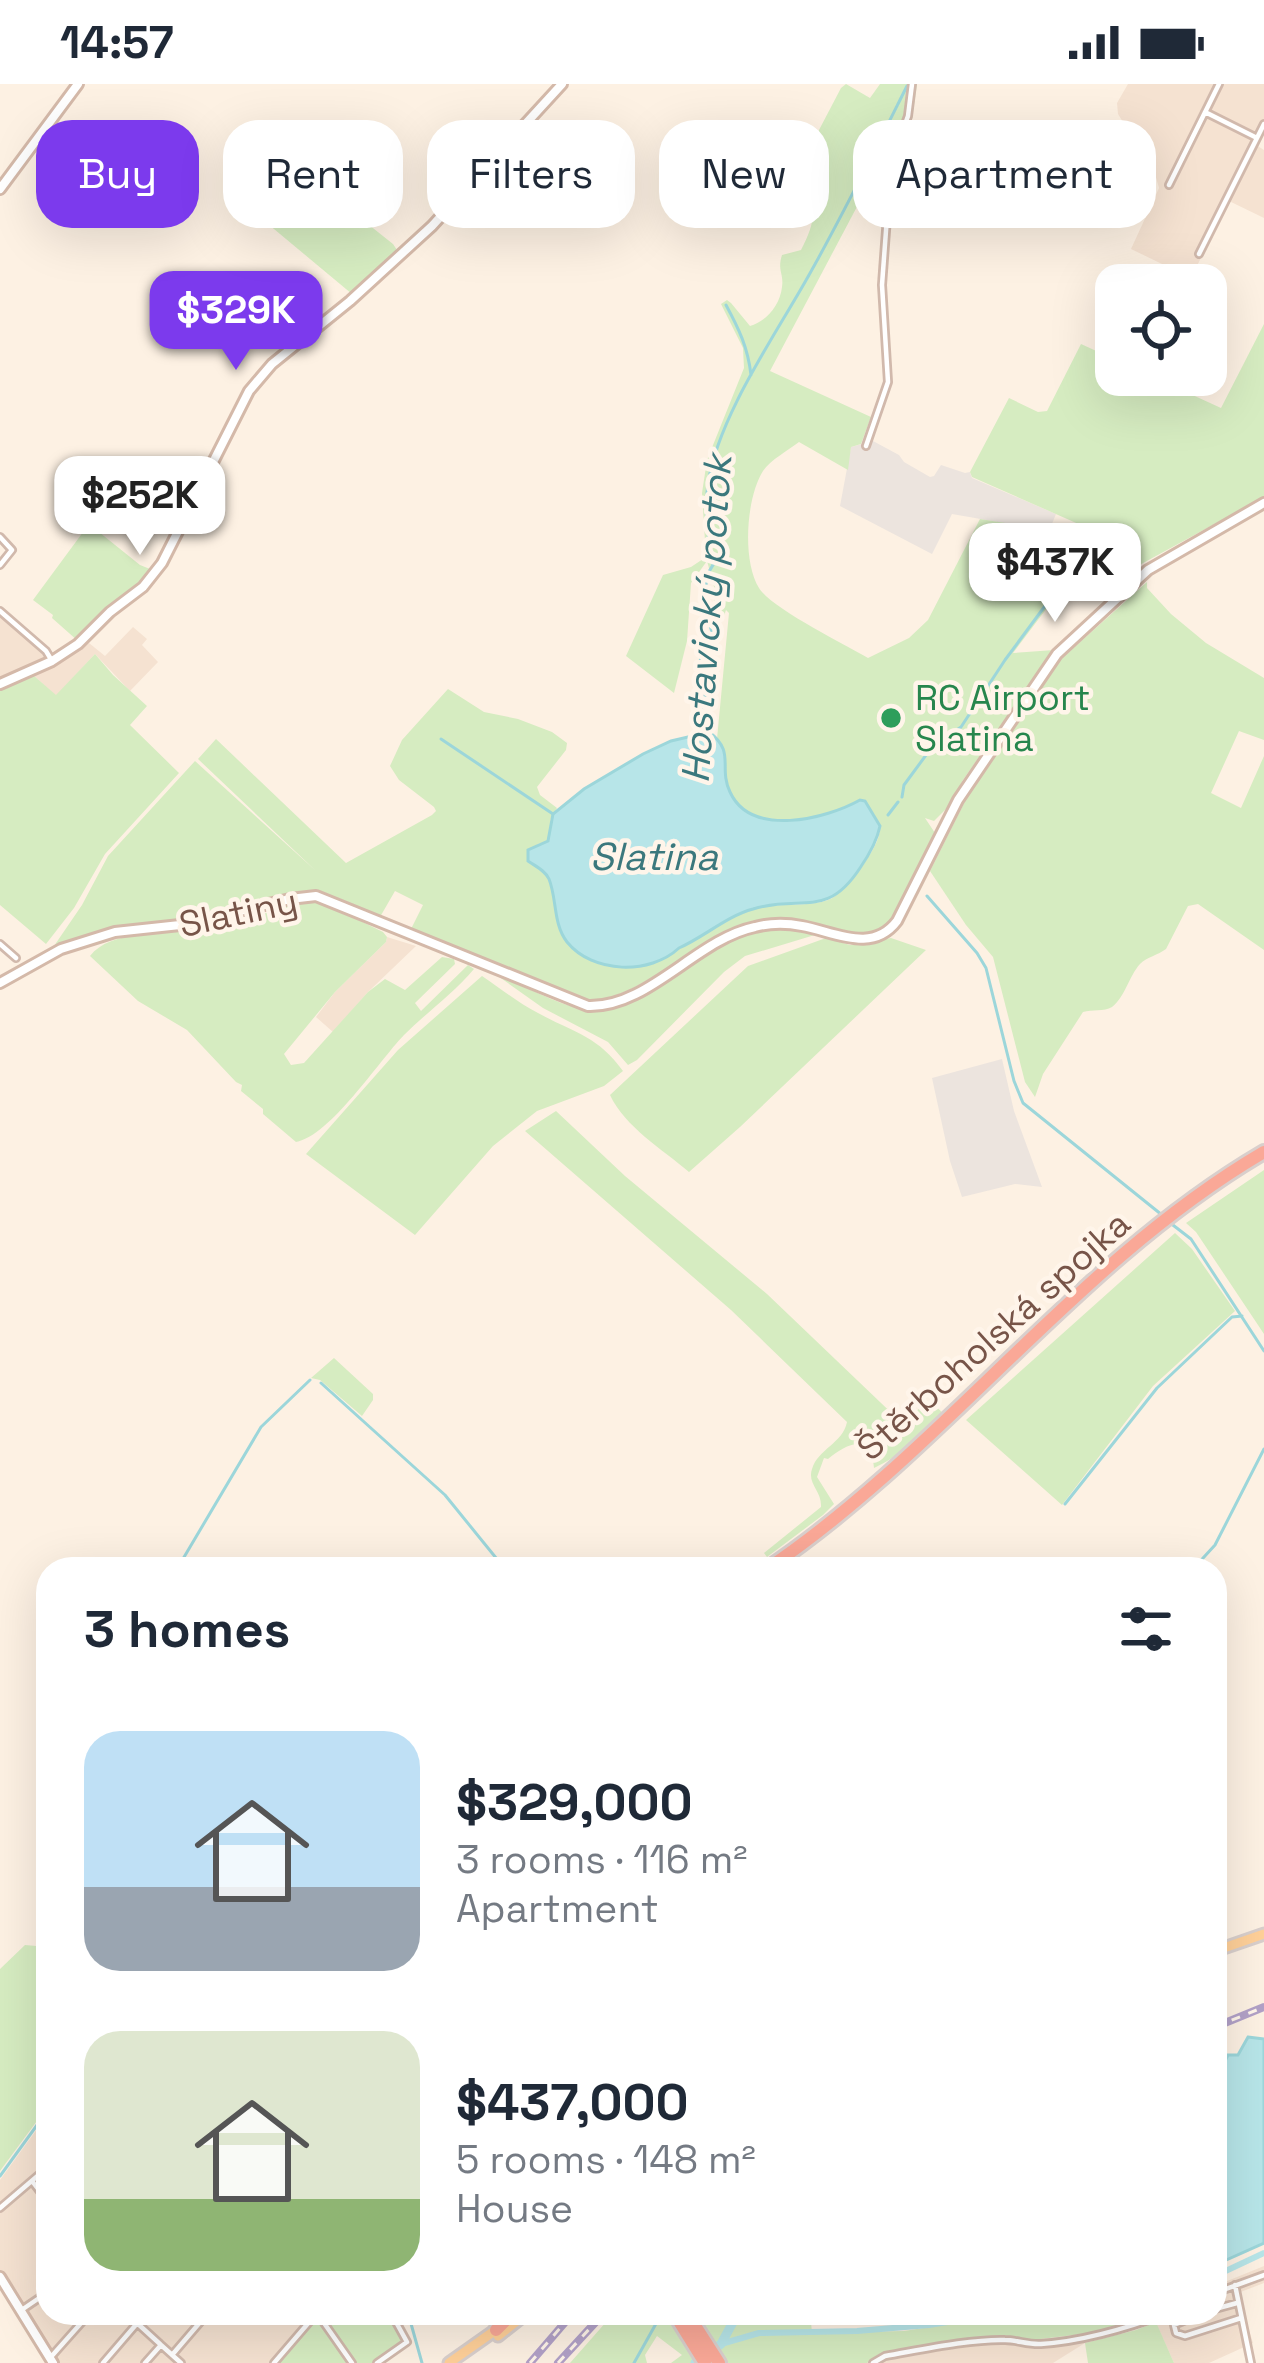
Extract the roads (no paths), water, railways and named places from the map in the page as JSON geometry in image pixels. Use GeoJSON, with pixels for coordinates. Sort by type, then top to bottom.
{"type":"FeatureCollection","features":[{"type":"Feature","properties":{"kind":"highway","name":"Štěrboholská spojka"},"geometry":{"type":"LineString","coordinates":[[783,1557],[851,1505],[1097,1278],[1264,1152]]}},
{"type":"Feature","properties":{"kind":"highway","name":"Štěrboholská spojka"},"geometry":{"type":"LineString","coordinates":[[797,1557],[866,1502],[1170,1220],[1264,1161]]}},
{"type":"Feature","properties":{"kind":"highway"},"geometry":{"type":"LineString","coordinates":[[496,2330],[503,2325]]}},
{"type":"Feature","properties":{"kind":"highway"},"geometry":{"type":"LineString","coordinates":[[681,2325],[705,2363]]}},
{"type":"Feature","properties":{"kind":"highway"},"geometry":{"type":"LineString","coordinates":[[695,2325],[719,2363]]}},
{"type":"Feature","properties":{"kind":"main road"},"geometry":{"type":"LineString","coordinates":[[1227,1947],[1264,1934]]}},
{"type":"Feature","properties":{"kind":"main road"},"geometry":{"type":"LineString","coordinates":[[460,2363],[506,2325]]}},
{"type":"Feature","properties":{"kind":"main road"},"geometry":{"type":"LineString","coordinates":[[449,2363],[496,2330]]}},
{"type":"Feature","properties":{"kind":"street"},"geometry":{"type":"LineString","coordinates":[[0,189],[78,84]]}},
{"type":"Feature","properties":{"kind":"street"},"geometry":{"type":"LineString","coordinates":[[0,684],[77,644],[158,572],[249,391],[272,364],[420,238],[562,84]]}},
{"type":"Feature","properties":{"kind":"street"},"geometry":{"type":"LineString","coordinates":[[866,446],[888,382],[882,285],[891,164],[908,116],[911,84]]}},
{"type":"Feature","properties":{"kind":"street"},"geometry":{"type":"LineString","coordinates":[[1169,184],[1219,84]]}},
{"type":"Feature","properties":{"kind":"street"},"geometry":{"type":"LineString","coordinates":[[1205,112],[1257,138]]}},
{"type":"Feature","properties":{"kind":"street"},"geometry":{"type":"LineString","coordinates":[[1199,254],[1264,124]]}},
{"type":"Feature","properties":{"kind":"street","name":"Slatiny"},"geometry":{"type":"LineString","coordinates":[[0,982],[61,949],[115,932],[180,925],[316,896],[579,1004],[599,1006],[626,999],[724,938],[749,928],[784,924],[854,940],[875,937],[897,921],[958,800],[1058,654],[1148,570],[1264,503]]}},
{"type":"Feature","properties":{"kind":"street"},"geometry":{"type":"LineString","coordinates":[[0,537],[12,550],[0,565]]}},
{"type":"Feature","properties":{"kind":"street"},"geometry":{"type":"LineString","coordinates":[[0,611],[52,661]]}},
{"type":"Feature","properties":{"kind":"street"},"geometry":{"type":"LineString","coordinates":[[0,944],[16,958]]}},
{"type":"Feature","properties":{"kind":"street"},"geometry":{"type":"LineString","coordinates":[[0,2208],[36,2178]]}},
{"type":"Feature","properties":{"kind":"street"},"geometry":{"type":"LineString","coordinates":[[32,2181],[36,2186]]}},
{"type":"Feature","properties":{"kind":"street"},"geometry":{"type":"LineString","coordinates":[[1227,2289],[1264,2275]]}},
{"type":"Feature","properties":{"kind":"street"},"geometry":{"type":"LineString","coordinates":[[0,2277],[51,2361],[80,2325]]}},
{"type":"Feature","properties":{"kind":"street"},"geometry":{"type":"LineString","coordinates":[[1235,2285],[1251,2363]]}},
{"type":"Feature","properties":{"kind":"street"},"geometry":{"type":"LineString","coordinates":[[20,2310],[36,2300]]}},
{"type":"Feature","properties":{"kind":"street"},"geometry":{"type":"LineString","coordinates":[[1227,2305],[1237,2302]]}},
{"type":"Feature","properties":{"kind":"street"},"geometry":{"type":"LineString","coordinates":[[1227,2323],[1241,2318]]}},
{"type":"Feature","properties":{"kind":"street"},"geometry":{"type":"LineString","coordinates":[[103,2363],[136,2325]]}},
{"type":"Feature","properties":{"kind":"street"},"geometry":{"type":"LineString","coordinates":[[138,2325],[181,2363]]}},
{"type":"Feature","properties":{"kind":"street"},"geometry":{"type":"LineString","coordinates":[[172,2355],[198,2325]]}},
{"type":"Feature","properties":{"kind":"street"},"geometry":{"type":"LineString","coordinates":[[274,2363],[307,2325]]}},
{"type":"Feature","properties":{"kind":"street"},"geometry":{"type":"LineString","coordinates":[[325,2325],[352,2363]]}},
{"type":"Feature","properties":{"kind":"street"},"geometry":{"type":"LineString","coordinates":[[377,2363],[407,2342],[398,2325]]}},
{"type":"Feature","properties":{"kind":"street"},"geometry":{"type":"LineString","coordinates":[[874,2363],[885,2356],[985,2341],[1036,2344],[1133,2325]]}},
{"type":"Feature","properties":{"kind":"street"},"geometry":{"type":"LineString","coordinates":[[1176,2325],[1180,2336],[1221,2325]]}},
{"type":"Feature","properties":{"kind":"street"},"geometry":{"type":"LineString","coordinates":[[1200,2325],[1201,2331]]}},
{"type":"Feature","properties":{"kind":"street"},"geometry":{"type":"LineString","coordinates":[[145,2363],[160,2345]]}},
{"type":"Feature","properties":{"kind":"water","name":"Slatina"},"geometry":{"type":"Polygon","coordinates":[[[709,732],[722,746],[727,783],[740,806],[771,820],[790,820],[865,801],[880,826],[872,848],[836,894],[824,900],[743,912],[653,963],[606,965],[578,953],[563,935],[549,879],[528,861],[528,850],[548,841],[553,814],[584,789],[671,741],[709,732]]]}},
{"type":"Feature","properties":{"kind":"water"},"geometry":{"type":"Polygon","coordinates":[[[1248,2037],[1264,2039],[1264,2243],[1227,2260],[1227,2057],[1238,2055],[1248,2037]]]}},
{"type":"Feature","properties":{"kind":"waterway","name":"Hostavický potok"},"geometry":{"type":"LineString","coordinates":[[695,735],[708,684],[699,664],[703,652],[709,652],[712,632],[701,612],[707,607],[707,580],[713,565],[706,504],[714,457],[750,376],[835,228],[907,86]]}},
{"type":"Feature","properties":{"kind":"waterway"},"geometry":{"type":"LineString","coordinates":[[726,305],[742,339],[751,375]]}},
{"type":"Feature","properties":{"kind":"waterway"},"geometry":{"type":"LineString","coordinates":[[902,797],[904,785],[932,747],[961,727],[1082,556]]}},
{"type":"Feature","properties":{"kind":"waterway"},"geometry":{"type":"LineString","coordinates":[[441,739],[553,814]]}},
{"type":"Feature","properties":{"kind":"waterway"},"geometry":{"type":"LineString","coordinates":[[888,815],[898,802]]}},
{"type":"Feature","properties":{"kind":"waterway","name":"Hostavický potok"},"geometry":{"type":"LineString","coordinates":[[927,896],[986,968],[1023,1103],[1162,1215]]}},
{"type":"Feature","properties":{"kind":"waterway","name":"Hostavický potok"},"geometry":{"type":"LineString","coordinates":[[1169,1222],[1191,1239],[1264,1351]]}},
{"type":"Feature","properties":{"kind":"waterway"},"geometry":{"type":"LineString","coordinates":[[1065,1504],[1157,1388],[1232,1317],[1242,1316]]}},
{"type":"Feature","properties":{"kind":"waterway"},"geometry":{"type":"LineString","coordinates":[[184,1557],[261,1427],[310,1380]]}},
{"type":"Feature","properties":{"kind":"waterway"},"geometry":{"type":"LineString","coordinates":[[321,1383],[445,1495],[495,1557]]}},
{"type":"Feature","properties":{"kind":"waterway"},"geometry":{"type":"LineString","coordinates":[[1204,1557],[1215,1545],[1264,1449]]}},
{"type":"Feature","properties":{"kind":"waterway"},"geometry":{"type":"LineString","coordinates":[[0,2176],[36,2126]]}},
{"type":"Feature","properties":{"kind":"waterway"},"geometry":{"type":"LineString","coordinates":[[1227,2270],[1264,2253]]}},
{"type":"Feature","properties":{"kind":"waterway"},"geometry":{"type":"LineString","coordinates":[[411,2325],[422,2363]]}},
{"type":"Feature","properties":{"kind":"waterway"},"geometry":{"type":"LineString","coordinates":[[634,2363],[655,2325]]}},
{"type":"Feature","properties":{"kind":"waterway"},"geometry":{"type":"LineString","coordinates":[[695,2363],[721,2344],[731,2325]]}},
{"type":"Feature","properties":{"kind":"waterway"},"geometry":{"type":"LineString","coordinates":[[721,2344],[759,2333],[929,2325]]}},
{"type":"Feature","properties":{"kind":"railway"},"geometry":{"type":"LineString","coordinates":[[1227,2022],[1264,2007]]}},
{"type":"Feature","properties":{"kind":"railway"},"geometry":{"type":"LineString","coordinates":[[530,2363],[563,2325]]}},
{"type":"Feature","properties":{"kind":"railway"},"geometry":{"type":"LineString","coordinates":[[558,2363],[593,2325]]}},
{"type":"Feature","properties":{"kind":"place","name":"RC Airport Slatina"},"geometry":{"type":"Point","coordinates":[891,718]}}]}
